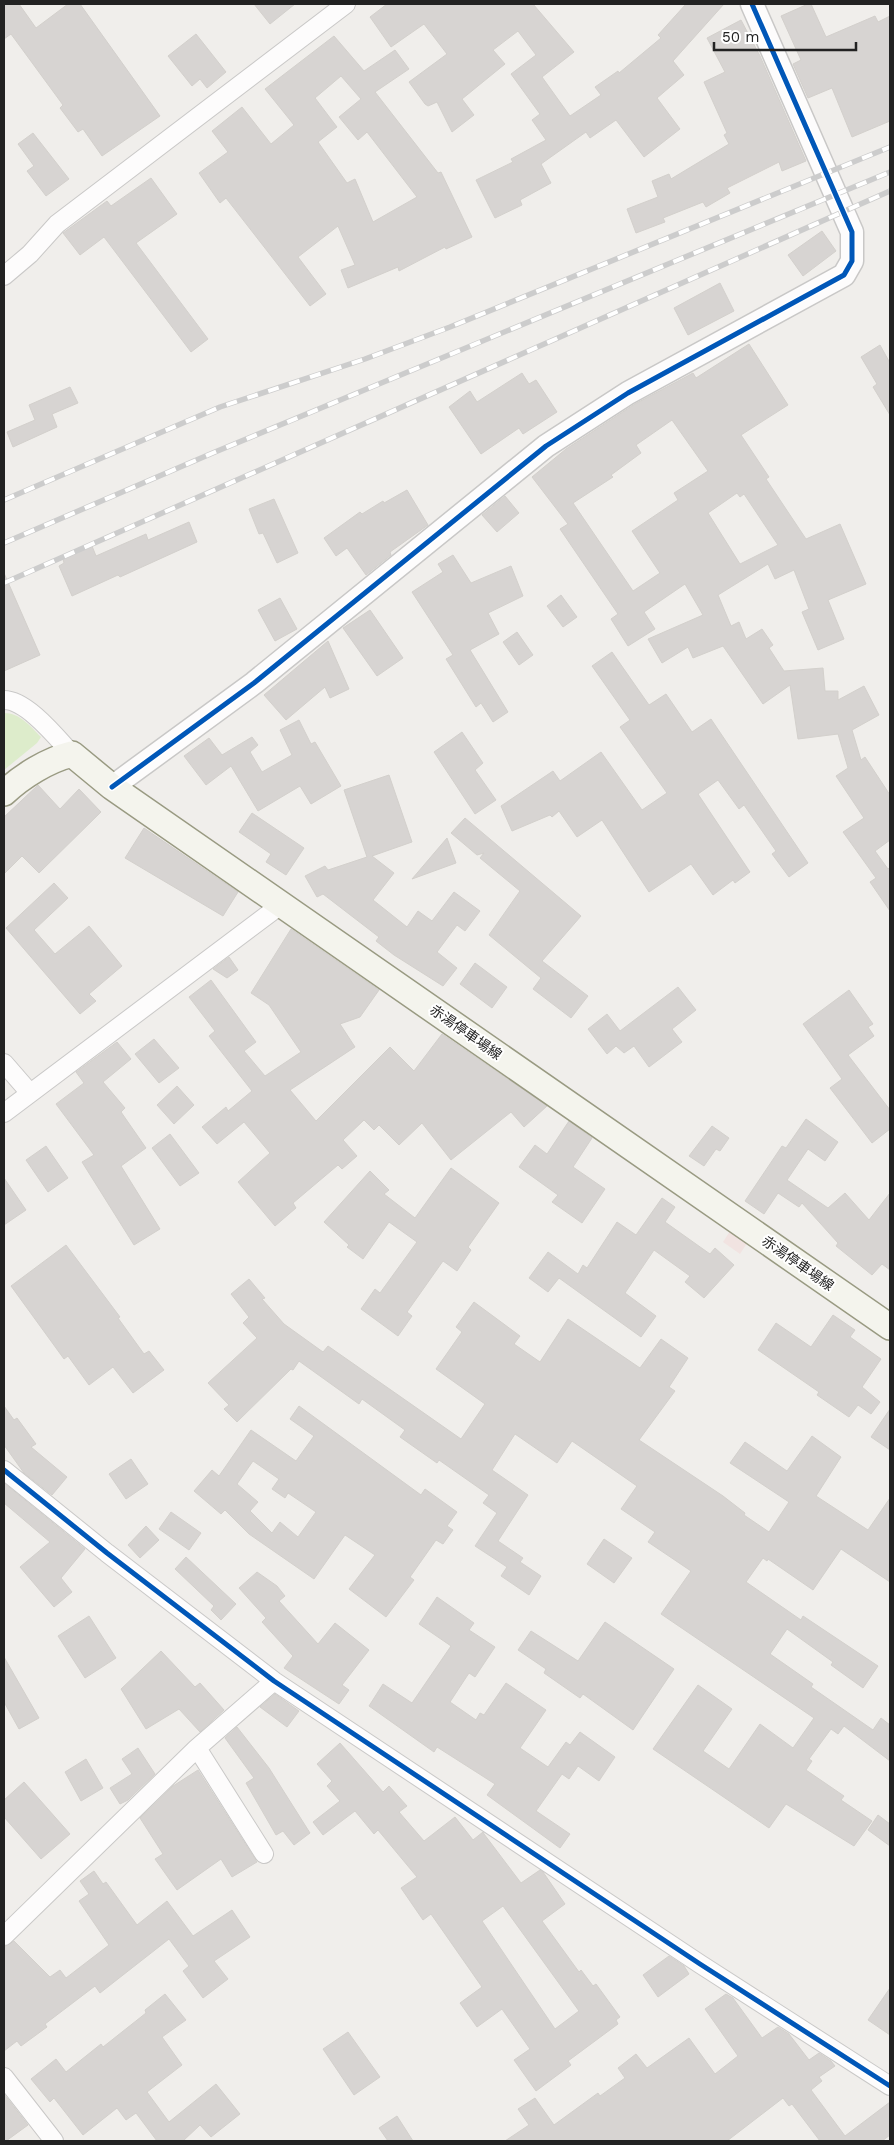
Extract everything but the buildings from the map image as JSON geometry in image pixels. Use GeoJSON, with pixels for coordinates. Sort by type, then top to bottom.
{"type":"FeatureCollection","features":[{"type":"Feature","properties":{"kind":"main road","name":"赤湯停車場線"},"geometry":{"type":"LineString","coordinates":[[72,754],[112,786],[890,1327]]}},
{"type":"Feature","properties":{"kind":"main road"},"geometry":{"type":"LineString","coordinates":[[4,793],[15,783],[40,768],[60,757],[72,754]]}},
{"type":"Feature","properties":{"kind":"street"},"geometry":{"type":"LineString","coordinates":[[4,276],[30,254],[57,224],[346,4]]}},
{"type":"Feature","properties":{"kind":"street"},"geometry":{"type":"LineString","coordinates":[[112,786],[254,683],[546,446],[628,393],[844,275],[852,261],[852,232],[752,4]]}},
{"type":"Feature","properties":{"kind":"street"},"geometry":{"type":"LineString","coordinates":[[4,700],[12,700],[28,711],[45,725],[72,754]]}},
{"type":"Feature","properties":{"kind":"street"},"geometry":{"type":"LineString","coordinates":[[4,1113],[282,904]]}},
{"type":"Feature","properties":{"kind":"street"},"geometry":{"type":"LineString","coordinates":[[4,1063],[30,1093]]}},
{"type":"Feature","properties":{"kind":"street"},"geometry":{"type":"LineString","coordinates":[[4,1470],[107,1553],[274,1681],[722,1978],[890,2086]]}},
{"type":"Feature","properties":{"kind":"street"},"geometry":{"type":"LineString","coordinates":[[4,1936],[198,1748],[274,1681]]}},
{"type":"Feature","properties":{"kind":"street"},"geometry":{"type":"LineString","coordinates":[[198,1748],[264,1854]]}},
{"type":"Feature","properties":{"kind":"street"},"geometry":{"type":"LineString","coordinates":[[4,2076],[54,2141]]}},
{"type":"Feature","properties":{"kind":"shaded area"},"geometry":{"type":"Polygon","coordinates":[[[732,1228],[749,1240],[740,1254],[723,1242],[732,1228]]]}},
{"type":"Feature","properties":{"kind":"green space"},"geometry":{"type":"Polygon","coordinates":[[[4,713],[20,718],[41,737],[37,743],[4,770],[4,713]]]}},
{"type":"Feature","properties":{"kind":"railway"},"geometry":{"type":"LineString","coordinates":[[4,500],[220,407],[365,359],[450,327],[890,147]]}},
{"type":"Feature","properties":{"kind":"railway"},"geometry":{"type":"LineString","coordinates":[[4,543],[215,452],[890,172]]}},
{"type":"Feature","properties":{"kind":"railway"},"geometry":{"type":"LineString","coordinates":[[4,583],[890,191]]}},
{"type":"Feature","properties":{"kind":"cycle path"},"geometry":{"type":"LineString","coordinates":[[112,787],[254,683],[546,446],[628,393],[844,275],[852,261],[852,232],[752,4]]}},
{"type":"Feature","properties":{"kind":"cycle path"},"geometry":{"type":"LineString","coordinates":[[4,1470],[107,1553],[274,1681],[700,1964],[890,2086]]}}]}
